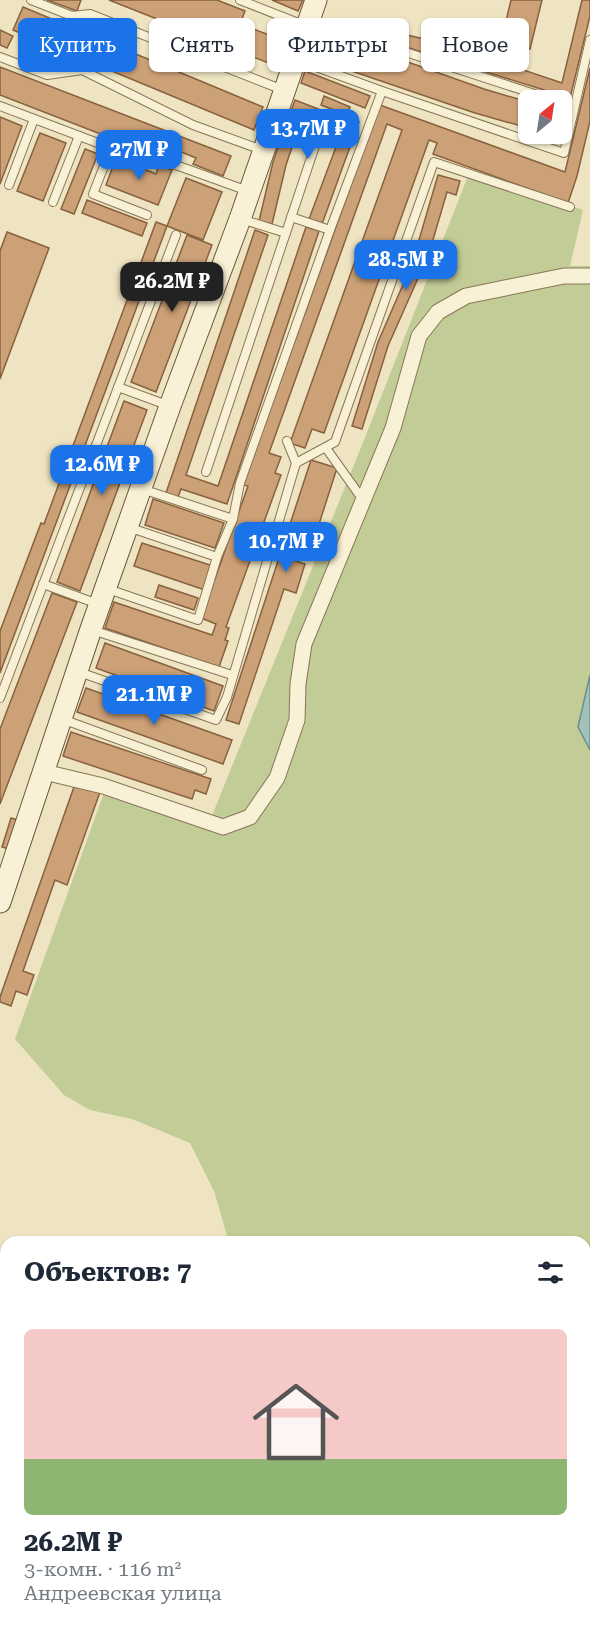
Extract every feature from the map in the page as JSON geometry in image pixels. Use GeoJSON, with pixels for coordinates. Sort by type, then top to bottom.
{"type":"FeatureCollection","features":[{"type":"Feature","properties":{"kind":"street"},"geometry":{"type":"LineString","coordinates":[[310,18],[316,0]]}},
{"type":"Feature","properties":{"kind":"street"},"geometry":{"type":"LineString","coordinates":[[0,902],[10,859],[44,772],[102,596],[291,72]]}},
{"type":"Feature","properties":{"kind":"street"},"geometry":{"type":"LineString","coordinates":[[44,772],[103,786],[223,827],[250,817],[277,778],[297,720],[297,684],[304,644],[393,428],[419,336],[438,312],[466,296],[564,276],[590,276]]}},
{"type":"Feature","properties":{"kind":"lane"},"geometry":{"type":"LineString","coordinates":[[31,0],[72,16],[90,14],[285,90]]}},
{"type":"Feature","properties":{"kind":"lane"},"geometry":{"type":"LineString","coordinates":[[240,0],[285,18]]}},
{"type":"Feature","properties":{"kind":"lane"},"geometry":{"type":"LineString","coordinates":[[330,72],[382,92],[564,153],[590,40]]}},
{"type":"Feature","properties":{"kind":"lane"},"geometry":{"type":"LineString","coordinates":[[409,53],[522,90]]}},
{"type":"Feature","properties":{"kind":"lane"},"geometry":{"type":"LineString","coordinates":[[0,57],[47,75],[82,70],[193,125],[264,150]]}},
{"type":"Feature","properties":{"kind":"lane"},"geometry":{"type":"LineString","coordinates":[[43,584],[198,620],[218,557],[234,519],[240,483],[382,92]]}},
{"type":"Feature","properties":{"kind":"lane"},"geometry":{"type":"LineString","coordinates":[[0,106],[111,148],[162,160],[250,191]]}},
{"type":"Feature","properties":{"kind":"lane"},"geometry":{"type":"LineString","coordinates":[[9,185],[34,119]]}},
{"type":"Feature","properties":{"kind":"lane"},"geometry":{"type":"LineString","coordinates":[[206,472],[321,128]]}},
{"type":"Feature","properties":{"kind":"lane"},"geometry":{"type":"LineString","coordinates":[[53,202],[79,136]]}},
{"type":"Feature","properties":{"kind":"lane"},"geometry":{"type":"LineString","coordinates":[[111,148],[93,194],[147,214]]}},
{"type":"Feature","properties":{"kind":"lane"},"geometry":{"type":"LineString","coordinates":[[296,463],[335,442],[434,162],[570,207]]}},
{"type":"Feature","properties":{"kind":"lane"},"geometry":{"type":"LineString","coordinates":[[291,217],[330,230]]}},
{"type":"Feature","properties":{"kind":"lane"},"geometry":{"type":"LineString","coordinates":[[240,219],[286,233]]}},
{"type":"Feature","properties":{"kind":"lane"},"geometry":{"type":"LineString","coordinates":[[0,698],[176,235]]}},
{"type":"Feature","properties":{"kind":"lane"},"geometry":{"type":"LineString","coordinates":[[118,387],[170,406]]}},
{"type":"Feature","properties":{"kind":"lane"},"geometry":{"type":"LineString","coordinates":[[78,671],[216,720],[227,697],[296,463],[287,441]]}},
{"type":"Feature","properties":{"kind":"lane"},"geometry":{"type":"LineString","coordinates":[[326,447],[363,501]]}},
{"type":"Feature","properties":{"kind":"lane"},"geometry":{"type":"LineString","coordinates":[[141,489],[234,519]]}},
{"type":"Feature","properties":{"kind":"lane"},"geometry":{"type":"LineString","coordinates":[[127,526],[218,557]]}},
{"type":"Feature","properties":{"kind":"lane"},"geometry":{"type":"LineString","coordinates":[[91,630],[232,675]]}},
{"type":"Feature","properties":{"kind":"lane"},"geometry":{"type":"LineString","coordinates":[[61,719],[202,770]]}},
{"type":"Feature","properties":{"kind":"green space"},"geometry":{"type":"Polygon","coordinates":[[[470,171],[583,210],[570,266],[590,266],[590,675],[578,727],[590,750],[590,1236],[227,1236],[214,1191],[190,1143],[132,1119],[90,1110],[64,1095],[15,1039],[105,790],[209,823],[470,171]]]}},
{"type":"Feature","properties":{"kind":"water"},"geometry":{"type":"Polygon","coordinates":[[[590,675],[590,750],[578,727],[590,675]]]}},
{"type":"Feature","properties":{"kind":"building"},"geometry":{"type":"Polygon","coordinates":[[[47,0],[81,0],[77,11],[47,0]]]}},
{"type":"Feature","properties":{"kind":"building"},"geometry":{"type":"Polygon","coordinates":[[[109,0],[217,0],[245,11],[242,18],[155,18],[109,0]]]}},
{"type":"Feature","properties":{"kind":"building"},"geometry":{"type":"Polygon","coordinates":[[[272,0],[303,0],[298,11],[272,0]]]}},
{"type":"Feature","properties":{"kind":"building"},"geometry":{"type":"Polygon","coordinates":[[[511,0],[542,0],[530,49],[529,18],[507,18],[511,0]]]}},
{"type":"Feature","properties":{"kind":"building"},"geometry":{"type":"Polygon","coordinates":[[[582,0],[590,0],[590,16],[572,90],[544,90],[486,72],[529,72],[562,83],[582,0]]]}},
{"type":"Feature","properties":{"kind":"building"},"geometry":{"type":"Polygon","coordinates":[[[23,7],[49,18],[18,18],[23,7]]]}},
{"type":"Feature","properties":{"kind":"building"},"geometry":{"type":"Polygon","coordinates":[[[18,18],[18,32],[13,30],[18,18]]]}},
{"type":"Feature","properties":{"kind":"building"},"geometry":{"type":"Polygon","coordinates":[[[0,30],[13,36],[7,48],[0,45],[0,30]]]}},
{"type":"Feature","properties":{"kind":"building"},"geometry":{"type":"Polygon","coordinates":[[[255,30],[267,34],[267,62],[255,58],[255,30]]]}},
{"type":"Feature","properties":{"kind":"building"},"geometry":{"type":"Polygon","coordinates":[[[409,35],[421,38],[421,52],[409,48],[409,35]]]}},
{"type":"Feature","properties":{"kind":"building"},"geometry":{"type":"Polygon","coordinates":[[[137,54],[149,60],[149,72],[179,72],[263,107],[254,130],[114,72],[137,72],[137,54]]]}},
{"type":"Feature","properties":{"kind":"building"},"geometry":{"type":"Polygon","coordinates":[[[409,62],[421,67],[421,72],[436,72],[518,99],[518,125],[355,72],[409,72],[409,62]]]}},
{"type":"Feature","properties":{"kind":"building"},"geometry":{"type":"Polygon","coordinates":[[[0,67],[231,156],[223,176],[193,164],[196,158],[179,151],[176,158],[152,149],[155,141],[139,135],[134,147],[0,95],[0,67]]]}},
{"type":"Feature","properties":{"kind":"building"},"geometry":{"type":"Polygon","coordinates":[[[590,68],[590,121],[568,203],[433,154],[437,143],[429,140],[324,433],[312,429],[305,448],[290,443],[402,130],[387,124],[269,453],[281,457],[275,473],[281,475],[226,627],[229,628],[225,640],[228,641],[219,667],[105,628],[114,602],[212,635],[216,624],[201,618],[248,486],[243,485],[380,105],[565,172],[590,68]]]}},
{"type":"Feature","properties":{"kind":"building"},"geometry":{"type":"Polygon","coordinates":[[[305,72],[308,72],[370,96],[365,108],[301,83],[305,72]]]}},
{"type":"Feature","properties":{"kind":"building"},"geometry":{"type":"Polygon","coordinates":[[[324,96],[350,107],[347,115],[321,105],[324,96]]]}},
{"type":"Feature","properties":{"kind":"building"},"geometry":{"type":"Polygon","coordinates":[[[295,100],[346,120],[346,118],[359,122],[322,224],[309,219],[342,131],[303,115],[286,165],[272,224],[259,221],[273,162],[295,100]]]}},
{"type":"Feature","properties":{"kind":"building"},"geometry":{"type":"Polygon","coordinates":[[[0,117],[22,126],[0,184],[0,117]]]}},
{"type":"Feature","properties":{"kind":"building"},"geometry":{"type":"Polygon","coordinates":[[[40,133],[66,143],[43,201],[17,191],[40,133]]]}},
{"type":"Feature","properties":{"kind":"building"},"geometry":{"type":"Polygon","coordinates":[[[85,149],[98,154],[74,214],[61,209],[85,149]]]}},
{"type":"Feature","properties":{"kind":"building"},"geometry":{"type":"Polygon","coordinates":[[[116,158],[156,174],[159,165],[172,170],[158,205],[106,185],[116,158]]]}},
{"type":"Feature","properties":{"kind":"building"},"geometry":{"type":"Polygon","coordinates":[[[438,175],[460,181],[456,195],[447,192],[425,267],[423,267],[388,346],[362,429],[352,426],[378,342],[412,264],[438,175]]]}},
{"type":"Feature","properties":{"kind":"building"},"geometry":{"type":"Polygon","coordinates":[[[186,178],[222,192],[203,240],[167,226],[186,178]]]}},
{"type":"Feature","properties":{"kind":"building"},"geometry":{"type":"Polygon","coordinates":[[[87,200],[147,223],[142,236],[82,213],[87,200]]]}},
{"type":"Feature","properties":{"kind":"building"},"geometry":{"type":"Polygon","coordinates":[[[156,222],[167,226],[0,673],[0,631],[41,523],[44,524],[156,222]]]}},
{"type":"Feature","properties":{"kind":"building"},"geometry":{"type":"Polygon","coordinates":[[[306,227],[319,231],[227,504],[181,489],[178,497],[166,493],[255,230],[268,235],[186,475],[218,486],[306,227]]]}},
{"type":"Feature","properties":{"kind":"building"},"geometry":{"type":"Polygon","coordinates":[[[7,232],[49,248],[0,379],[0,251],[7,232]]]}},
{"type":"Feature","properties":{"kind":"building"},"geometry":{"type":"Polygon","coordinates":[[[187,235],[212,245],[156,392],[131,382],[187,235]]]}},
{"type":"Feature","properties":{"kind":"building"},"geometry":{"type":"Polygon","coordinates":[[[124,401],[147,410],[80,591],[57,582],[124,401]]]}},
{"type":"Feature","properties":{"kind":"building"},"geometry":{"type":"Polygon","coordinates":[[[311,460],[337,468],[312,546],[299,542],[293,560],[305,564],[296,593],[284,589],[239,724],[226,720],[311,460]]]}},
{"type":"Feature","properties":{"kind":"building"},"geometry":{"type":"Polygon","coordinates":[[[153,499],[224,523],[215,548],[145,525],[153,499]]]}},
{"type":"Feature","properties":{"kind":"building"},"geometry":{"type":"Polygon","coordinates":[[[142,543],[213,566],[205,590],[134,566],[142,543]]]}},
{"type":"Feature","properties":{"kind":"building"},"geometry":{"type":"Polygon","coordinates":[[[159,585],[198,598],[194,610],[155,597],[159,585]]]}},
{"type":"Feature","properties":{"kind":"building"},"geometry":{"type":"Polygon","coordinates":[[[52,593],[77,602],[0,804],[0,729],[52,593]]]}},
{"type":"Feature","properties":{"kind":"building"},"geometry":{"type":"Polygon","coordinates":[[[105,643],[223,686],[214,711],[96,668],[105,643]]]}},
{"type":"Feature","properties":{"kind":"building"},"geometry":{"type":"Polygon","coordinates":[[[86,688],[232,740],[223,764],[77,712],[86,688]]]}},
{"type":"Feature","properties":{"kind":"building"},"geometry":{"type":"Polygon","coordinates":[[[71,732],[211,779],[206,794],[195,790],[192,799],[63,756],[71,732]]]}},
{"type":"Feature","properties":{"kind":"building"},"geometry":{"type":"Polygon","coordinates":[[[75,784],[100,792],[67,885],[55,880],[23,971],[34,975],[27,995],[16,991],[11,1006],[0,1002],[0,997],[75,784]]]}},
{"type":"Feature","properties":{"kind":"building"},"geometry":{"type":"Polygon","coordinates":[[[11,818],[21,821],[13,850],[2,847],[11,818]]]}}]}
